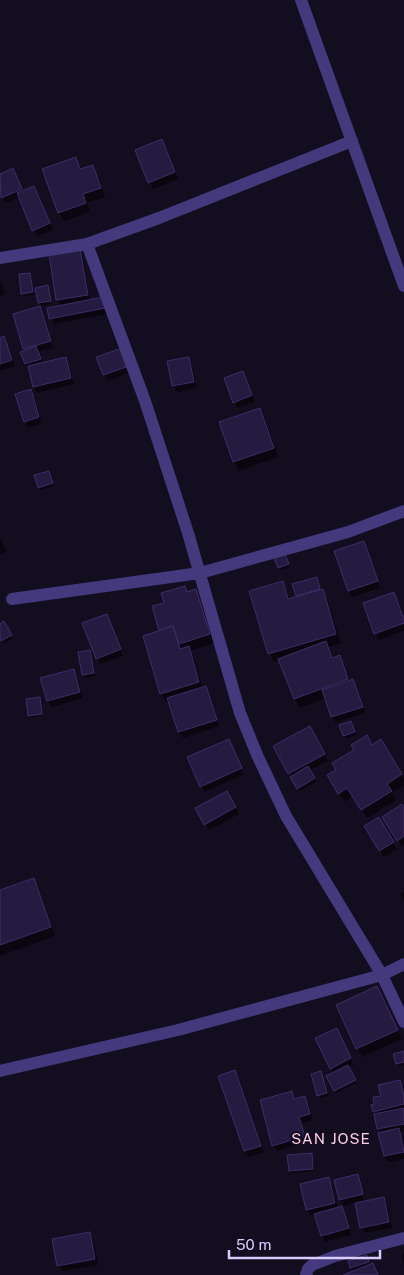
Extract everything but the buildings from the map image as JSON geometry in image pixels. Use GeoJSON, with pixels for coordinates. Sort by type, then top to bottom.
{"type":"FeatureCollection","features":[{"type":"Feature","properties":{"kind":"street"},"geometry":{"type":"LineString","coordinates":[[301,0],[404,286]]}},
{"type":"Feature","properties":{"kind":"street"},"geometry":{"type":"LineString","coordinates":[[0,258],[87,244],[159,218],[352,141]]}},
{"type":"Feature","properties":{"kind":"street"},"geometry":{"type":"LineString","coordinates":[[87,244],[145,401],[188,533],[240,713],[258,757],[286,816],[382,975],[404,1022]]}},
{"type":"Feature","properties":{"kind":"street"},"geometry":{"type":"LineString","coordinates":[[12,599],[200,573],[348,532],[404,511]]}},
{"type":"Feature","properties":{"kind":"street"},"geometry":{"type":"LineString","coordinates":[[0,1071],[178,1030],[382,975],[404,964]]}},
{"type":"Feature","properties":{"kind":"street"},"geometry":{"type":"LineString","coordinates":[[306,1275],[312,1265],[404,1238]]}},
{"type":"Feature","properties":{"kind":"district","name":"SAN JOSE"},"geometry":{"type":"Point","coordinates":[331,1138]}}]}
